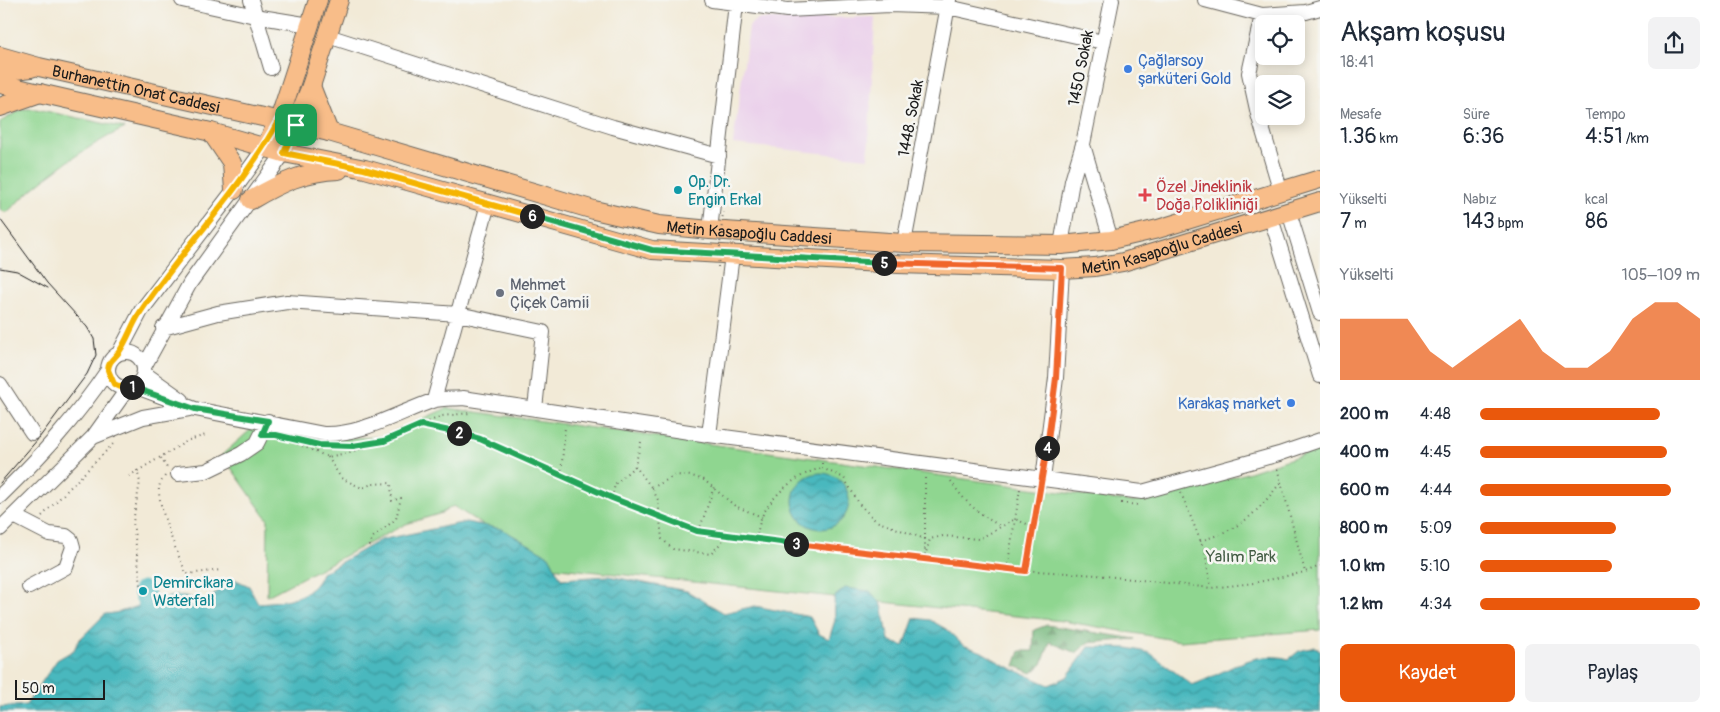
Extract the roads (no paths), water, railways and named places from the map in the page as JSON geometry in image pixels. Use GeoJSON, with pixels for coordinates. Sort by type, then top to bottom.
{"type":"FeatureCollection","features":[{"type":"Feature","properties":{"kind":"main road"},"geometry":{"type":"LineString","coordinates":[[264,147],[291,83],[318,0]]}},
{"type":"Feature","properties":{"kind":"main road"},"geometry":{"type":"LineString","coordinates":[[284,153],[311,86],[340,0]]}},
{"type":"Feature","properties":{"kind":"main road","name":"Burhanettin Onat Caddesi"},"geometry":{"type":"LineString","coordinates":[[0,56],[39,68],[276,119]]}},
{"type":"Feature","properties":{"kind":"main road"},"geometry":{"type":"LineString","coordinates":[[0,72],[39,68]]}},
{"type":"Feature","properties":{"kind":"main road"},"geometry":{"type":"LineString","coordinates":[[245,111],[261,109],[277,100],[291,83]]}},
{"type":"Feature","properties":{"kind":"main road","name":"Burhanettin Onat Caddesi"},"geometry":{"type":"LineString","coordinates":[[0,84],[211,132],[264,147]]}},
{"type":"Feature","properties":{"kind":"main road"},"geometry":{"type":"LineString","coordinates":[[311,86],[328,132]]}},
{"type":"Feature","properties":{"kind":"main road"},"geometry":{"type":"LineString","coordinates":[[0,107],[41,93]]}},
{"type":"Feature","properties":{"kind":"main road","name":"Metin Kasapoğlu Caddesi"},"geometry":{"type":"LineString","coordinates":[[276,119],[328,132],[594,210],[659,225],[904,243],[1061,245],[1111,240],[1158,230],[1320,179]]}},
{"type":"Feature","properties":{"kind":"main road"},"geometry":{"type":"LineString","coordinates":[[211,132],[232,163],[234,190]]}},
{"type":"Feature","properties":{"kind":"main road","name":"Metin Kasapoğlu Caddesi"},"geometry":{"type":"LineString","coordinates":[[264,147],[284,153],[364,169],[652,250],[898,264],[1062,268],[1095,267],[1123,262],[1320,202]]}},
{"type":"Feature","properties":{"kind":"main road"},"geometry":{"type":"LineString","coordinates":[[251,200],[285,180],[304,174],[324,170],[364,169]]}},
{"type":"Feature","properties":{"kind":"street"},"geometry":{"type":"LineString","coordinates":[[182,0],[255,16],[310,25]]}},
{"type":"Feature","properties":{"kind":"street"},"geometry":{"type":"LineString","coordinates":[[251,0],[272,68]]}},
{"type":"Feature","properties":{"kind":"street"},"geometry":{"type":"LineString","coordinates":[[712,0],[787,10],[949,3],[1103,42]]}},
{"type":"Feature","properties":{"kind":"street","name":"1450 Sokak"},"geometry":{"type":"LineString","coordinates":[[1061,245],[1072,181],[1083,144],[1112,0]]}},
{"type":"Feature","properties":{"kind":"street"},"geometry":{"type":"LineString","coordinates":[[1205,0],[1262,15],[1306,12],[1320,8]]}},
{"type":"Feature","properties":{"kind":"street","name":"1448. Sokak"},"geometry":{"type":"LineString","coordinates":[[904,243],[949,3]]}},
{"type":"Feature","properties":{"kind":"street"},"geometry":{"type":"LineString","coordinates":[[710,230],[736,4]]}},
{"type":"Feature","properties":{"kind":"street"},"geometry":{"type":"LineString","coordinates":[[328,36],[604,124],[719,156]]}},
{"type":"Feature","properties":{"kind":"street"},"geometry":{"type":"LineString","coordinates":[[1255,49],[1250,73],[1258,114],[1281,192]]}},
{"type":"Feature","properties":{"kind":"street","name":"1450 Sokak"},"geometry":{"type":"LineString","coordinates":[[1083,144],[1111,240]]}},
{"type":"Feature","properties":{"kind":"street"},"geometry":{"type":"LineString","coordinates":[[0,496],[47,451],[83,406],[108,370],[111,360],[119,353],[141,311],[234,190],[264,147]]}},
{"type":"Feature","properties":{"kind":"street"},"geometry":{"type":"LineString","coordinates":[[0,529],[93,437],[131,388],[144,370],[164,328],[190,283],[213,248],[251,200],[284,153]]}},
{"type":"Feature","properties":{"kind":"street"},"geometry":{"type":"LineString","coordinates":[[434,400],[488,204]]}},
{"type":"Feature","properties":{"kind":"street"},"geometry":{"type":"LineString","coordinates":[[1289,212],[1320,312]]}},
{"type":"Feature","properties":{"kind":"street"},"geometry":{"type":"LineString","coordinates":[[1271,218],[1320,376]]}},
{"type":"Feature","properties":{"kind":"street"},"geometry":{"type":"LineString","coordinates":[[709,435],[732,255]]}},
{"type":"Feature","properties":{"kind":"street"},"geometry":{"type":"LineString","coordinates":[[1043,479],[1056,378],[1062,268]]}},
{"type":"Feature","properties":{"kind":"street"},"geometry":{"type":"LineString","coordinates":[[164,328],[218,313],[287,302],[458,314],[543,332],[535,409]]}},
{"type":"Feature","properties":{"kind":"street"},"geometry":{"type":"LineString","coordinates":[[119,353],[135,354],[144,370],[195,409]]}},
{"type":"Feature","properties":{"kind":"street"},"geometry":{"type":"LineString","coordinates":[[108,370],[114,384],[195,409],[268,421],[324,434],[338,434],[410,411],[434,400],[463,398],[709,435],[824,448],[962,469],[1142,492],[1280,454],[1320,440]]}},
{"type":"Feature","properties":{"kind":"street"},"geometry":{"type":"LineString","coordinates":[[0,384],[32,433]]}},
{"type":"Feature","properties":{"kind":"street"},"geometry":{"type":"LineString","coordinates":[[93,437],[143,417],[195,409]]}},
{"type":"Feature","properties":{"kind":"street"},"geometry":{"type":"LineString","coordinates":[[178,474],[206,471],[241,454],[256,443],[268,421]]}},
{"type":"Feature","properties":{"kind":"street"},"geometry":{"type":"LineString","coordinates":[[14,516],[33,524],[49,534],[66,536],[72,540],[73,546],[66,566],[29,587]]}},
{"type":"Feature","properties":{"kind":"water"},"geometry":{"type":"Polygon","coordinates":[[[816,473],[826,473],[841,481],[847,490],[849,501],[847,512],[841,521],[826,529],[816,529],[805,524],[798,517],[793,506],[793,496],[798,485],[805,478],[816,473]]]}},
{"type":"Feature","properties":{"kind":"water"},"geometry":{"type":"Polygon","coordinates":[[[466,522],[502,529],[549,556],[561,579],[608,576],[687,591],[724,613],[755,606],[810,617],[819,634],[829,639],[835,620],[834,597],[845,588],[870,591],[882,605],[889,641],[904,646],[914,618],[930,620],[946,629],[963,645],[982,652],[1004,665],[1049,685],[1067,677],[1089,647],[1128,648],[1150,653],[1192,685],[1251,660],[1263,657],[1289,659],[1299,651],[1315,647],[1320,650],[1320,712],[0,712],[0,707],[26,705],[57,660],[74,650],[78,641],[105,614],[115,613],[175,596],[185,596],[204,603],[234,579],[249,586],[258,603],[286,600],[304,594],[317,582],[322,573],[380,540],[466,522]]]}},
{"type":"Feature","properties":{"kind":"waterway"},"geometry":{"type":"LineString","coordinates":[[143,591],[148,602]]}},
{"type":"Feature","properties":{"kind":"tram line"},"geometry":{"type":"LineString","coordinates":[[0,219],[47,283],[87,327],[94,339],[96,355],[87,374],[39,438],[0,483]]}},
{"type":"Feature","properties":{"kind":"tram line"},"geometry":{"type":"LineString","coordinates":[[0,268],[17,271],[48,288]]}},
{"type":"Feature","properties":{"kind":"place","name":"Çağlarsoy şarküteri Gold"},"geometry":{"type":"Point","coordinates":[1128,69]}},
{"type":"Feature","properties":{"kind":"place","name":"Op. Dr. Engin Erkal"},"geometry":{"type":"Point","coordinates":[678,190]}},
{"type":"Feature","properties":{"kind":"place","name":"Özel Jineklinik Doğa Polikliniği"},"geometry":{"type":"Point","coordinates":[1145,195]}},
{"type":"Feature","properties":{"kind":"place","name":"Mehmet Çiçek Camii"},"geometry":{"type":"Point","coordinates":[500,293]}},
{"type":"Feature","properties":{"kind":"place","name":"Karakaş market"},"geometry":{"type":"Point","coordinates":[1291,403]}},
{"type":"Feature","properties":{"kind":"place","name":"Demircikara Waterfall"},"geometry":{"type":"Point","coordinates":[143,591]}},
{"type":"Feature","properties":{"kind":"park label","name":"Yalım Park"},"geometry":{"type":"Point","coordinates":[1241,556]}}]}
